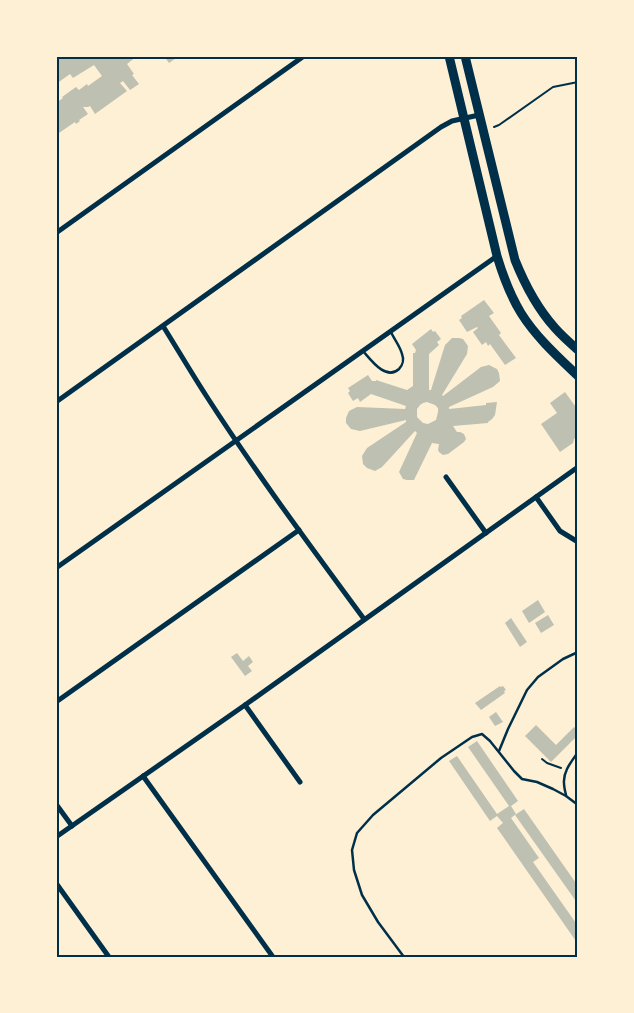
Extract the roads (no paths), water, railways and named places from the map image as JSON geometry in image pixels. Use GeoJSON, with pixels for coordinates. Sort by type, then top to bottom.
{"type":"FeatureCollection","features":[{"type":"Feature","properties":{"kind":"main road"},"geometry":{"type":"LineString","coordinates":[[449,56],[497,256],[508,288],[520,312],[531,327],[578,376]]}},
{"type":"Feature","properties":{"kind":"main road"},"geometry":{"type":"LineString","coordinates":[[465,56],[510,244],[521,274],[528,290],[544,314],[556,329],[578,350]]}},
{"type":"Feature","properties":{"kind":"street"},"geometry":{"type":"LineString","coordinates":[[56,233],[304,56]]}},
{"type":"Feature","properties":{"kind":"street"},"geometry":{"type":"LineString","coordinates":[[56,402],[441,127],[449,122],[479,115]]}},
{"type":"Feature","properties":{"kind":"street"},"geometry":{"type":"LineString","coordinates":[[56,568],[497,256]]}},
{"type":"Feature","properties":{"kind":"street"},"geometry":{"type":"LineString","coordinates":[[163,326],[208,398],[299,530],[364,619]]}},
{"type":"Feature","properties":{"kind":"street"},"geometry":{"type":"LineString","coordinates":[[56,837],[245,705],[578,467]]}},
{"type":"Feature","properties":{"kind":"street"},"geometry":{"type":"LineString","coordinates":[[446,477],[486,533]]}},
{"type":"Feature","properties":{"kind":"street"},"geometry":{"type":"LineString","coordinates":[[536,497],[560,531],[578,542]]}},
{"type":"Feature","properties":{"kind":"street"},"geometry":{"type":"LineString","coordinates":[[56,702],[299,530]]}},
{"type":"Feature","properties":{"kind":"street"},"geometry":{"type":"LineString","coordinates":[[245,705],[300,782]]}},
{"type":"Feature","properties":{"kind":"street"},"geometry":{"type":"LineString","coordinates":[[143,776],[273,957]]}},
{"type":"Feature","properties":{"kind":"street"},"geometry":{"type":"LineString","coordinates":[[56,804],[72,826]]}},
{"type":"Feature","properties":{"kind":"street"},"geometry":{"type":"LineString","coordinates":[[56,883],[110,957]]}},
{"type":"Feature","properties":{"kind":"lane"},"geometry":{"type":"LineString","coordinates":[[363,351],[382,370],[389,373],[396,371],[400,368],[403,361],[402,353],[390,332]]}},
{"type":"Feature","properties":{"kind":"lane"},"geometry":{"type":"LineString","coordinates":[[498,751],[527,690],[544,673],[578,652]]}},
{"type":"Feature","properties":{"kind":"lane"},"geometry":{"type":"LineString","coordinates":[[404,957],[378,922],[362,895],[354,870],[352,850],[357,833],[373,815],[441,758],[472,737],[482,734],[522,779],[553,788],[566,795],[578,805]]}},
{"type":"Feature","properties":{"kind":"lane"},"geometry":{"type":"LineString","coordinates":[[566,795],[565,775],[569,764],[578,752]]}}]}
